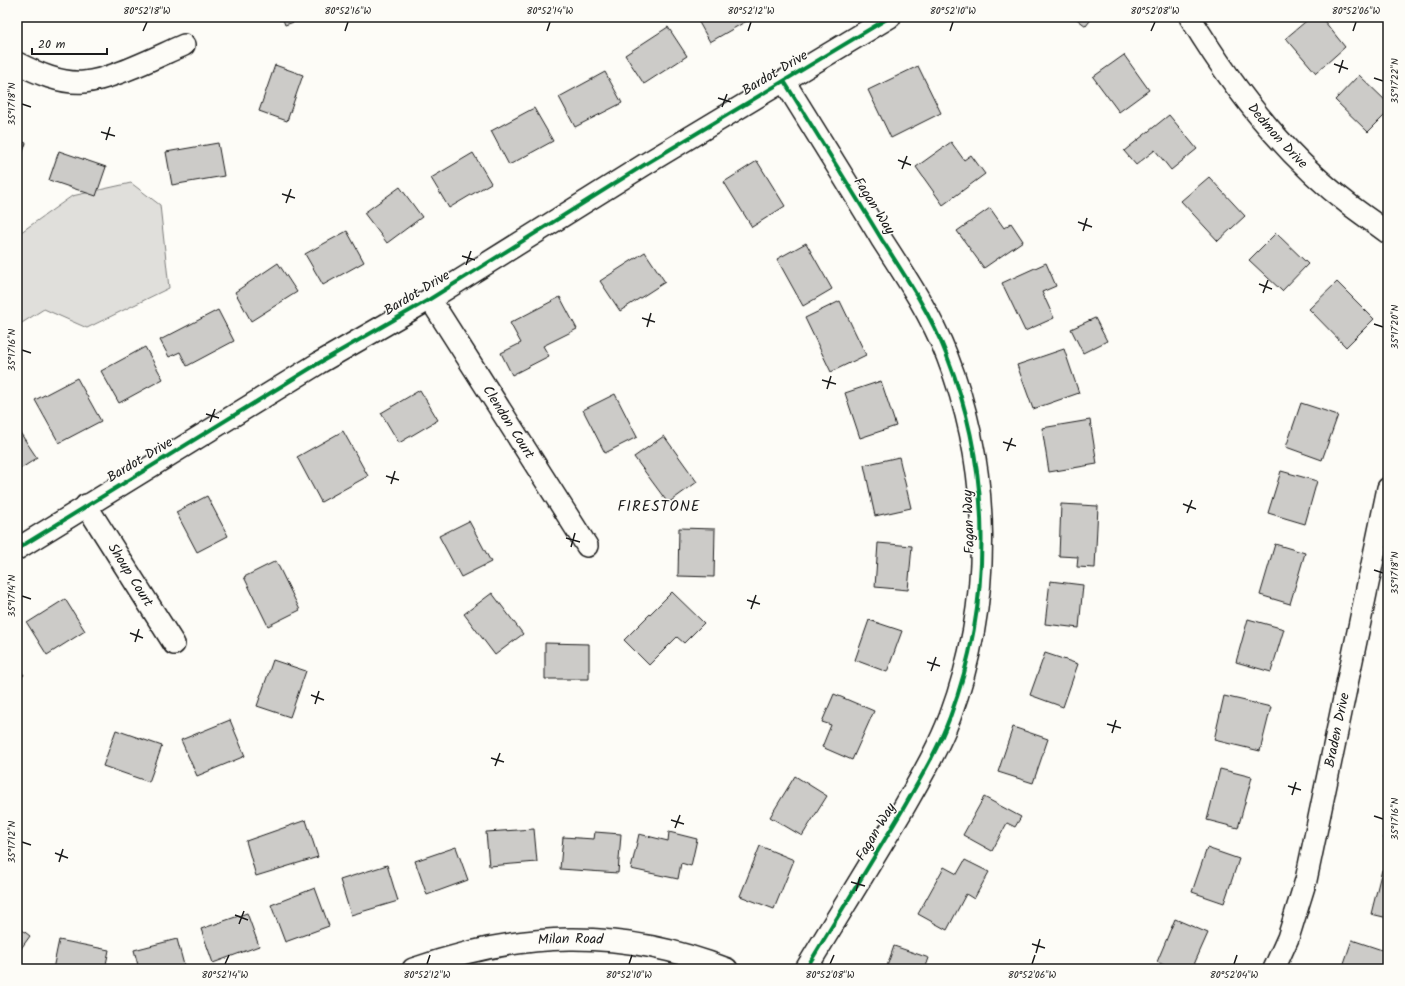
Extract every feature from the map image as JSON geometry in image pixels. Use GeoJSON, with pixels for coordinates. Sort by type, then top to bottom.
{"type":"FeatureCollection","features":[{"type":"Feature","properties":{"kind":"street","name":"Bardot Drive"},"geometry":{"type":"LineString","coordinates":[[17,549],[86,505],[319,363],[430,299],[644,165],[890,17]]}},
{"type":"Feature","properties":{"kind":"street","name":"Dedmon Drive"},"geometry":{"type":"LineString","coordinates":[[1190,17],[1209,48],[1246,100],[1285,146],[1350,206],[1388,232]]}},
{"type":"Feature","properties":{"kind":"street"},"geometry":{"type":"LineString","coordinates":[[17,63],[36,72],[67,81],[85,82],[116,74],[184,45]]}},
{"type":"Feature","properties":{"kind":"street","name":"Fagan Way"},"geometry":{"type":"LineString","coordinates":[[784,81],[931,322],[958,387],[974,450],[981,494],[981,575],[974,632],[968,661],[950,716],[922,776],[806,969]]}},
{"type":"Feature","properties":{"kind":"street","name":"Clendon Court"},"geometry":{"type":"LineString","coordinates":[[430,299],[587,546]]}},
{"type":"Feature","properties":{"kind":"street","name":"Braden Drive"},"geometry":{"type":"LineString","coordinates":[[1274,969],[1288,938],[1306,880],[1388,488]]}},
{"type":"Feature","properties":{"kind":"street","name":"Shoup Court"},"geometry":{"type":"LineString","coordinates":[[86,505],[174,644]]}},
{"type":"Feature","properties":{"kind":"street","name":"Milan Road"},"geometry":{"type":"LineString","coordinates":[[413,969],[461,953],[497,945],[554,938],[584,938],[619,941],[676,952],[727,969]]}},
{"type":"Feature","properties":{"kind":"shaded area"},"geometry":{"type":"Polygon","coordinates":[[[131,183],[160,205],[169,288],[87,328],[44,309],[17,326],[17,235],[72,196],[131,183]]]}},
{"type":"Feature","properties":{"kind":"building"},"geometry":{"type":"Polygon","coordinates":[[[282,17],[308,17],[285,25],[282,17]]]}},
{"type":"Feature","properties":{"kind":"building"},"geometry":{"type":"Polygon","coordinates":[[[696,17],[748,17],[750,19],[710,42],[696,17]]]}},
{"type":"Feature","properties":{"kind":"building"},"geometry":{"type":"Polygon","coordinates":[[[1074,17],[1093,17],[1086,26],[1074,17]]]}},
{"type":"Feature","properties":{"kind":"building"},"geometry":{"type":"Polygon","coordinates":[[[1311,17],[1321,17],[1345,47],[1316,73],[1286,38],[1311,17]]]}},
{"type":"Feature","properties":{"kind":"building"},"geometry":{"type":"Polygon","coordinates":[[[668,27],[687,56],[644,84],[625,55],[668,27]]]}},
{"type":"Feature","properties":{"kind":"building"},"geometry":{"type":"Polygon","coordinates":[[[1124,55],[1149,90],[1119,112],[1093,77],[1124,55]]]}},
{"type":"Feature","properties":{"kind":"building"},"geometry":{"type":"Polygon","coordinates":[[[275,65],[303,75],[287,121],[259,111],[275,65]]]}},
{"type":"Feature","properties":{"kind":"building"},"geometry":{"type":"Polygon","coordinates":[[[918,66],[941,113],[891,138],[868,90],[918,66]]]}},
{"type":"Feature","properties":{"kind":"building"},"geometry":{"type":"Polygon","coordinates":[[[605,72],[622,103],[575,127],[559,97],[605,72]]]}},
{"type":"Feature","properties":{"kind":"building"},"geometry":{"type":"Polygon","coordinates":[[[1359,75],[1388,103],[1388,112],[1368,132],[1335,100],[1359,75]]]}},
{"type":"Feature","properties":{"kind":"building"},"geometry":{"type":"Polygon","coordinates":[[[534,108],[553,141],[509,165],[491,131],[534,108]]]}},
{"type":"Feature","properties":{"kind":"building"},"geometry":{"type":"Polygon","coordinates":[[[1169,115],[1197,149],[1171,170],[1155,150],[1136,165],[1124,151],[1169,115]]]}},
{"type":"Feature","properties":{"kind":"building"},"geometry":{"type":"Polygon","coordinates":[[[17,140],[26,143],[17,169],[17,140]]]}},
{"type":"Feature","properties":{"kind":"building"},"geometry":{"type":"Polygon","coordinates":[[[951,142],[964,160],[971,155],[985,174],[943,205],[916,167],[951,142]]]}},
{"type":"Feature","properties":{"kind":"building"},"geometry":{"type":"Polygon","coordinates":[[[218,143],[224,176],[172,185],[166,152],[218,143]]]}},
{"type":"Feature","properties":{"kind":"building"},"geometry":{"type":"Polygon","coordinates":[[[59,151],[106,167],[96,196],[49,180],[59,151]]]}},
{"type":"Feature","properties":{"kind":"building"},"geometry":{"type":"Polygon","coordinates":[[[473,153],[491,183],[449,208],[431,178],[473,153]]]}},
{"type":"Feature","properties":{"kind":"building"},"geometry":{"type":"Polygon","coordinates":[[[757,161],[785,206],[752,227],[724,182],[757,161]]]}},
{"type":"Feature","properties":{"kind":"building"},"geometry":{"type":"Polygon","coordinates":[[[1209,177],[1245,216],[1218,241],[1181,201],[1209,177]]]}},
{"type":"Feature","properties":{"kind":"building"},"geometry":{"type":"Polygon","coordinates":[[[400,187],[422,217],[387,243],[364,213],[400,187]]]}},
{"type":"Feature","properties":{"kind":"building"},"geometry":{"type":"Polygon","coordinates":[[[990,208],[1004,228],[1011,223],[1023,241],[984,268],[957,231],[990,208]]]}},
{"type":"Feature","properties":{"kind":"building"},"geometry":{"type":"Polygon","coordinates":[[[347,231],[364,262],[323,285],[305,254],[347,231]]]}},
{"type":"Feature","properties":{"kind":"building"},"geometry":{"type":"Polygon","coordinates":[[[1276,233],[1308,264],[1282,291],[1249,260],[1276,233]]]}},
{"type":"Feature","properties":{"kind":"building"},"geometry":{"type":"Polygon","coordinates":[[[806,243],[832,289],[803,306],[777,259],[806,243]]]}},
{"type":"Feature","properties":{"kind":"building"},"geometry":{"type":"Polygon","coordinates":[[[645,252],[665,282],[620,311],[600,281],[645,252]]]}},
{"type":"Feature","properties":{"kind":"building"},"geometry":{"type":"Polygon","coordinates":[[[278,263],[297,292],[251,321],[235,292],[278,263]]]}},
{"type":"Feature","properties":{"kind":"building"},"geometry":{"type":"Polygon","coordinates":[[[1046,263],[1056,286],[1042,292],[1054,318],[1025,331],[1002,283],[1046,263]]]}},
{"type":"Feature","properties":{"kind":"building"},"geometry":{"type":"Polygon","coordinates":[[[1337,282],[1374,319],[1346,347],[1309,309],[1337,282]]]}},
{"type":"Feature","properties":{"kind":"building"},"geometry":{"type":"Polygon","coordinates":[[[560,297],[577,329],[543,346],[549,356],[512,375],[501,353],[521,343],[510,323],[560,297]]]}},
{"type":"Feature","properties":{"kind":"building"},"geometry":{"type":"Polygon","coordinates":[[[840,301],[866,355],[831,372],[805,318],[840,301]]]}},
{"type":"Feature","properties":{"kind":"building"},"geometry":{"type":"Polygon","coordinates":[[[218,310],[234,341],[187,366],[180,352],[169,357],[160,340],[218,310]]]}},
{"type":"Feature","properties":{"kind":"building"},"geometry":{"type":"Polygon","coordinates":[[[1095,318],[1107,341],[1083,353],[1071,329],[1095,318]]]}},
{"type":"Feature","properties":{"kind":"building"},"geometry":{"type":"Polygon","coordinates":[[[145,347],[163,379],[119,403],[101,371],[145,347]]]}},
{"type":"Feature","properties":{"kind":"building"},"geometry":{"type":"Polygon","coordinates":[[[1064,349],[1079,393],[1033,409],[1017,365],[1064,349]]]}},
{"type":"Feature","properties":{"kind":"building"},"geometry":{"type":"Polygon","coordinates":[[[77,378],[101,421],[59,443],[35,400],[77,378]]]}},
{"type":"Feature","properties":{"kind":"building"},"geometry":{"type":"Polygon","coordinates":[[[881,381],[896,426],[860,438],[845,393],[881,381]]]}},
{"type":"Feature","properties":{"kind":"building"},"geometry":{"type":"Polygon","coordinates":[[[420,390],[438,420],[399,443],[381,413],[420,390]]]}},
{"type":"Feature","properties":{"kind":"building"},"geometry":{"type":"Polygon","coordinates":[[[615,394],[637,437],[605,453],[583,410],[615,394]]]}},
{"type":"Feature","properties":{"kind":"building"},"geometry":{"type":"Polygon","coordinates":[[[1301,403],[1338,415],[1322,460],[1286,447],[1301,403]]]}},
{"type":"Feature","properties":{"kind":"building"},"geometry":{"type":"Polygon","coordinates":[[[1090,420],[1097,464],[1049,472],[1042,428],[1090,420]]]}},
{"type":"Feature","properties":{"kind":"building"},"geometry":{"type":"Polygon","coordinates":[[[17,428],[37,458],[17,471],[17,428]]]}},
{"type":"Feature","properties":{"kind":"building"},"geometry":{"type":"Polygon","coordinates":[[[343,431],[368,476],[321,502],[297,457],[343,431]]]}},
{"type":"Feature","properties":{"kind":"building"},"geometry":{"type":"Polygon","coordinates":[[[664,436],[697,482],[668,503],[634,457],[664,436]]]}},
{"type":"Feature","properties":{"kind":"building"},"geometry":{"type":"Polygon","coordinates":[[[899,457],[911,508],[875,516],[864,465],[899,457]]]}},
{"type":"Feature","properties":{"kind":"building"},"geometry":{"type":"Polygon","coordinates":[[[1281,471],[1317,481],[1305,524],[1268,513],[1281,471]]]}},
{"type":"Feature","properties":{"kind":"building"},"geometry":{"type":"Polygon","coordinates":[[[207,496],[228,536],[197,552],[176,512],[207,496]]]}},
{"type":"Feature","properties":{"kind":"building"},"geometry":{"type":"Polygon","coordinates":[[[1061,504],[1098,506],[1095,568],[1077,567],[1078,557],[1059,556],[1061,504]]]}},
{"type":"Feature","properties":{"kind":"building"},"geometry":{"type":"Polygon","coordinates":[[[469,521],[491,562],[461,577],[439,536],[469,521]]]}},
{"type":"Feature","properties":{"kind":"building"},"geometry":{"type":"Polygon","coordinates":[[[679,528],[715,529],[714,577],[678,576],[679,528]]]}},
{"type":"Feature","properties":{"kind":"building"},"geometry":{"type":"Polygon","coordinates":[[[878,543],[912,546],[908,590],[875,587],[878,543]]]}},
{"type":"Feature","properties":{"kind":"building"},"geometry":{"type":"Polygon","coordinates":[[[1275,544],[1305,553],[1290,604],[1260,595],[1275,544]]]}},
{"type":"Feature","properties":{"kind":"building"},"geometry":{"type":"Polygon","coordinates":[[[276,561],[300,610],[268,626],[244,577],[276,561]]]}},
{"type":"Feature","properties":{"kind":"building"},"geometry":{"type":"Polygon","coordinates":[[[1050,581],[1083,585],[1079,628],[1045,624],[1050,581]]]}},
{"type":"Feature","properties":{"kind":"building"},"geometry":{"type":"Polygon","coordinates":[[[672,592],[704,623],[684,643],[677,637],[649,665],[624,640],[672,592]]]}},
{"type":"Feature","properties":{"kind":"building"},"geometry":{"type":"Polygon","coordinates":[[[492,593],[523,634],[495,655],[464,614],[492,593]]]}},
{"type":"Feature","properties":{"kind":"building"},"geometry":{"type":"Polygon","coordinates":[[[65,599],[85,631],[47,655],[27,623],[65,599]]]}},
{"type":"Feature","properties":{"kind":"building"},"geometry":{"type":"Polygon","coordinates":[[[1248,619],[1284,629],[1271,672],[1236,662],[1248,619]]]}},
{"type":"Feature","properties":{"kind":"building"},"geometry":{"type":"Polygon","coordinates":[[[869,620],[902,631],[887,672],[855,660],[869,620]]]}},
{"type":"Feature","properties":{"kind":"building"},"geometry":{"type":"Polygon","coordinates":[[[545,643],[589,644],[589,679],[545,679],[545,643]]]}},
{"type":"Feature","properties":{"kind":"building"},"geometry":{"type":"Polygon","coordinates":[[[1045,653],[1078,664],[1063,707],[1030,695],[1045,653]]]}},
{"type":"Feature","properties":{"kind":"building"},"geometry":{"type":"Polygon","coordinates":[[[273,660],[306,671],[290,717],[257,706],[273,660]]]}},
{"type":"Feature","properties":{"kind":"building"},"geometry":{"type":"Polygon","coordinates":[[[17,667],[24,675],[17,681],[17,667]]]}},
{"type":"Feature","properties":{"kind":"building"},"geometry":{"type":"Polygon","coordinates":[[[834,694],[874,711],[852,760],[822,747],[831,725],[822,722],[834,694]]]}},
{"type":"Feature","properties":{"kind":"building"},"geometry":{"type":"Polygon","coordinates":[[[1224,696],[1271,707],[1260,751],[1214,740],[1224,696]]]}},
{"type":"Feature","properties":{"kind":"building"},"geometry":{"type":"Polygon","coordinates":[[[230,720],[245,756],[197,776],[181,740],[230,720]]]}},
{"type":"Feature","properties":{"kind":"building"},"geometry":{"type":"Polygon","coordinates":[[[1013,727],[1048,739],[1033,783],[998,772],[1013,727]]]}},
{"type":"Feature","properties":{"kind":"building"},"geometry":{"type":"Polygon","coordinates":[[[116,730],[162,746],[149,782],[103,766],[116,730]]]}},
{"type":"Feature","properties":{"kind":"building"},"geometry":{"type":"Polygon","coordinates":[[[1220,769],[1252,777],[1238,828],[1207,820],[1220,769]]]}},
{"type":"Feature","properties":{"kind":"building"},"geometry":{"type":"Polygon","coordinates":[[[795,776],[827,796],[802,836],[770,817],[795,776]]]}},
{"type":"Feature","properties":{"kind":"building"},"geometry":{"type":"Polygon","coordinates":[[[984,797],[1021,817],[1015,827],[1007,823],[992,851],[963,835],[984,797]]]}},
{"type":"Feature","properties":{"kind":"building"},"geometry":{"type":"Polygon","coordinates":[[[1388,818],[1388,840],[1383,838],[1388,818]]]}},
{"type":"Feature","properties":{"kind":"building"},"geometry":{"type":"Polygon","coordinates":[[[306,820],[318,857],[256,876],[246,841],[306,820]]]}},
{"type":"Feature","properties":{"kind":"building"},"geometry":{"type":"Polygon","coordinates":[[[534,829],[537,862],[489,866],[486,832],[534,829]]]}},
{"type":"Feature","properties":{"kind":"building"},"geometry":{"type":"Polygon","coordinates":[[[595,832],[621,834],[618,873],[560,869],[563,837],[594,839],[595,832]]]}},
{"type":"Feature","properties":{"kind":"building"},"geometry":{"type":"Polygon","coordinates":[[[669,832],[697,839],[691,866],[681,863],[678,879],[631,869],[639,834],[668,841],[669,832]]]}},
{"type":"Feature","properties":{"kind":"building"},"geometry":{"type":"Polygon","coordinates":[[[760,846],[794,860],[774,909],[740,896],[760,846]]]}},
{"type":"Feature","properties":{"kind":"building"},"geometry":{"type":"Polygon","coordinates":[[[456,847],[468,880],[427,895],[415,861],[456,847]]]}},
{"type":"Feature","properties":{"kind":"building"},"geometry":{"type":"Polygon","coordinates":[[[1207,848],[1239,859],[1224,903],[1192,892],[1207,848]]]}},
{"type":"Feature","properties":{"kind":"building"},"geometry":{"type":"Polygon","coordinates":[[[965,860],[989,872],[974,899],[966,894],[947,930],[918,914],[944,867],[957,874],[965,860]]]}},
{"type":"Feature","properties":{"kind":"building"},"geometry":{"type":"Polygon","coordinates":[[[387,865],[398,901],[351,915],[340,880],[387,865]]]}},
{"type":"Feature","properties":{"kind":"building"},"geometry":{"type":"Polygon","coordinates":[[[1382,870],[1388,871],[1388,918],[1371,914],[1382,870]]]}},
{"type":"Feature","properties":{"kind":"building"},"geometry":{"type":"Polygon","coordinates":[[[315,888],[329,926],[285,942],[271,905],[315,888]]]}},
{"type":"Feature","properties":{"kind":"building"},"geometry":{"type":"Polygon","coordinates":[[[247,913],[259,946],[213,963],[201,929],[247,913]]]}},
{"type":"Feature","properties":{"kind":"building"},"geometry":{"type":"Polygon","coordinates":[[[1175,919],[1208,933],[1192,969],[1173,969],[1157,962],[1175,919]]]}},
{"type":"Feature","properties":{"kind":"building"},"geometry":{"type":"Polygon","coordinates":[[[17,926],[30,936],[17,954],[17,926]]]}},
{"type":"Feature","properties":{"kind":"building"},"geometry":{"type":"Polygon","coordinates":[[[177,939],[185,969],[139,969],[134,950],[177,939]]]}},
{"type":"Feature","properties":{"kind":"building"},"geometry":{"type":"Polygon","coordinates":[[[59,940],[109,950],[105,969],[53,969],[59,940]]]}},
{"type":"Feature","properties":{"kind":"building"},"geometry":{"type":"Polygon","coordinates":[[[1352,940],[1388,952],[1382,969],[1342,969],[1352,940]]]}},
{"type":"Feature","properties":{"kind":"building"},"geometry":{"type":"Polygon","coordinates":[[[894,946],[929,958],[925,969],[886,969],[894,946]]]}},
{"type":"Feature","properties":{"kind":"cycle path"},"geometry":{"type":"LineString","coordinates":[[17,549],[319,363],[430,299],[644,165],[890,17]]}},
{"type":"Feature","properties":{"kind":"cycle path"},"geometry":{"type":"LineString","coordinates":[[784,81],[909,282],[941,341],[962,400],[972,445],[979,490],[982,536],[980,582],[974,628],[964,673],[950,717],[940,741],[903,809],[806,969]]}},
{"type":"Feature","properties":{"kind":"district","name":"FIRESTONE"},"geometry":{"type":"Point","coordinates":[659,507]}}]}
